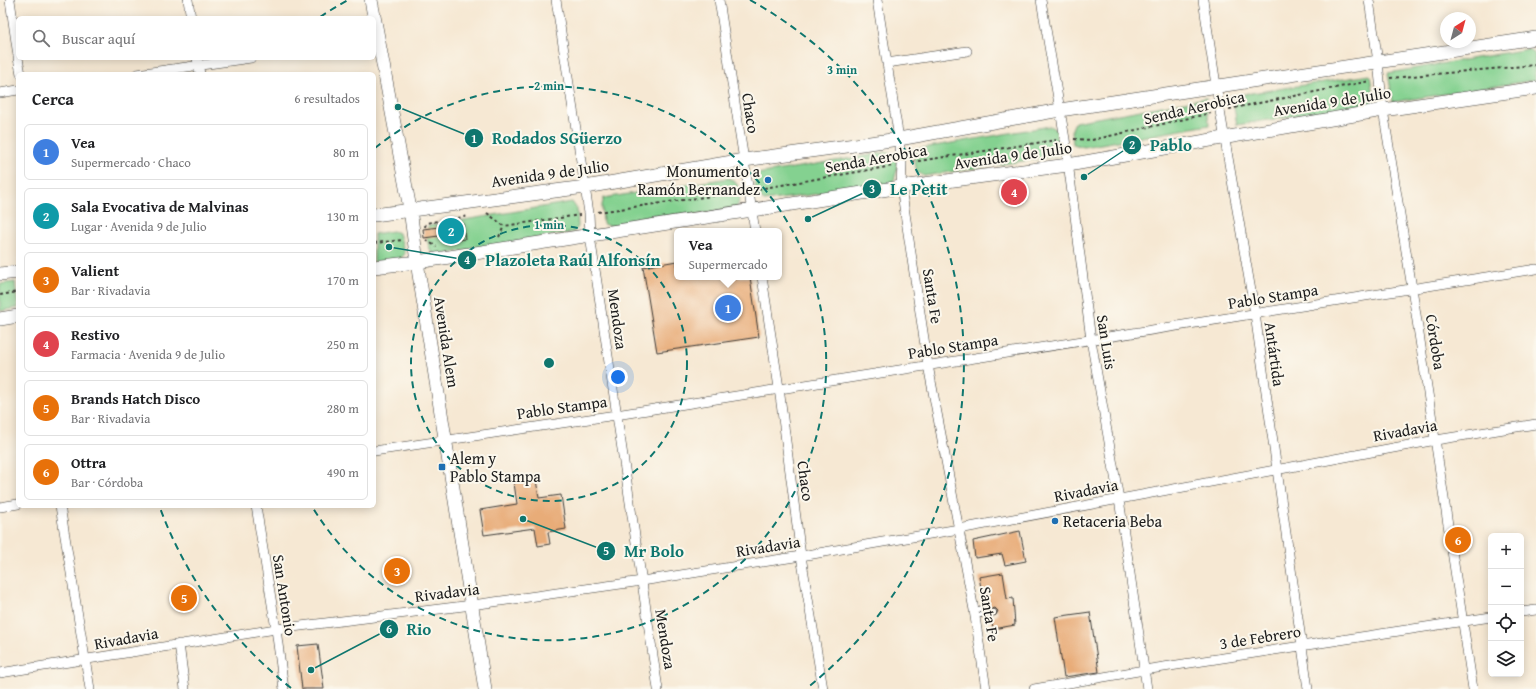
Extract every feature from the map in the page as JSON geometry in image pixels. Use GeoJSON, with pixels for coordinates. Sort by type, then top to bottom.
{"type":"FeatureCollection","features":[{"type":"Feature","properties":{"kind":"main road","name":"Avenida Alem"},"geometry":{"type":"LineString","coordinates":[[375,0],[375,16]]}},
{"type":"Feature","properties":{"kind":"main road","name":"Avenida 9 de Julio"},"geometry":{"type":"LineString","coordinates":[[376,215],[584,187],[744,160],[899,139],[1060,110],[1536,38]]}},
{"type":"Feature","properties":{"kind":"main road","name":"Avenida Alem"},"geometry":{"type":"LineString","coordinates":[[376,40],[410,209],[417,262],[485,689]]}},
{"type":"Feature","properties":{"kind":"main road","name":"Avenida 9 de Julio"},"geometry":{"type":"LineString","coordinates":[[376,267],[590,236],[901,187],[1068,165],[1383,110],[1536,88]]}},
{"type":"Feature","properties":{"kind":"main road"},"geometry":{"type":"LineString","coordinates":[[0,274],[16,272]]}},
{"type":"Feature","properties":{"kind":"main road"},"geometry":{"type":"LineString","coordinates":[[0,319],[16,316]]}},
{"type":"Feature","properties":{"kind":"street"},"geometry":{"type":"LineString","coordinates":[[10,0],[16,43]]}},
{"type":"Feature","properties":{"kind":"street"},"geometry":{"type":"LineString","coordinates":[[188,0],[191,16]]}},
{"type":"Feature","properties":{"kind":"street","name":"Mendoza"},"geometry":{"type":"LineString","coordinates":[[556,0],[589,213],[590,236],[658,689]]}},
{"type":"Feature","properties":{"kind":"street","name":"Chaco"},"geometry":{"type":"LineString","coordinates":[[719,0],[755,228]]}},
{"type":"Feature","properties":{"kind":"street","name":"Santa Fe"},"geometry":{"type":"LineString","coordinates":[[877,0],[899,139],[902,164],[901,187],[928,366],[959,529],[986,689]]}},
{"type":"Feature","properties":{"kind":"street","name":"San Luis"},"geometry":{"type":"LineString","coordinates":[[1042,0],[1065,139],[1091,340],[1119,499],[1147,689]]}},
{"type":"Feature","properties":{"kind":"street","name":"Antártida"},"geometry":{"type":"LineString","coordinates":[[1203,0],[1220,111],[1255,314],[1308,689]]}},
{"type":"Feature","properties":{"kind":"street","name":"Córdoba"},"geometry":{"type":"LineString","coordinates":[[1369,0],[1383,110],[1474,689]]}},
{"type":"Feature","properties":{"kind":"street"},"geometry":{"type":"LineString","coordinates":[[887,63],[967,51]]}},
{"type":"Feature","properties":{"kind":"street"},"geometry":{"type":"LineString","coordinates":[[19,60],[21,72]]}},
{"type":"Feature","properties":{"kind":"street"},"geometry":{"type":"LineString","coordinates":[[152,72],[238,60]]}},
{"type":"Feature","properties":{"kind":"street"},"geometry":{"type":"LineString","coordinates":[[0,93],[16,90]]}},
{"type":"Feature","properties":{"kind":"street","name":"Pablo Stampa"},"geometry":{"type":"LineString","coordinates":[[376,451],[616,415],[1536,269]]}},
{"type":"Feature","properties":{"kind":"street","name":"Chaco"},"geometry":{"type":"LineString","coordinates":[[762,280],[779,388],[801,556],[823,689]]}},
{"type":"Feature","properties":{"kind":"street","name":"Rivadavia"},"geometry":{"type":"LineString","coordinates":[[0,673],[276,629],[472,605],[642,581],[801,556],[959,529],[1436,440],[1536,424]]}},
{"type":"Feature","properties":{"kind":"street"},"geometry":{"type":"LineString","coordinates":[[0,507],[16,504]]}},
{"type":"Feature","properties":{"kind":"street"},"geometry":{"type":"LineString","coordinates":[[60,508],[90,689]]}},
{"type":"Feature","properties":{"kind":"street","name":"San Antonio"},"geometry":{"type":"LineString","coordinates":[[256,508],[284,689]]}},
{"type":"Feature","properties":{"kind":"street"},"geometry":{"type":"LineString","coordinates":[[1524,612],[1536,610]]}},
{"type":"Feature","properties":{"kind":"street","name":"3 de Febrero"},"geometry":{"type":"LineString","coordinates":[[1034,689],[1144,670],[1488,617]]}},
{"type":"Feature","properties":{"kind":"street"},"geometry":{"type":"LineString","coordinates":[[179,644],[185,689]]}},
{"type":"Feature","properties":{"kind":"lane"},"geometry":{"type":"LineString","coordinates":[[974,613],[984,608]]}},
{"type":"Feature","properties":{"kind":"lane"},"geometry":{"type":"LineString","coordinates":[[974,613],[994,612]]}},
{"type":"Feature","properties":{"kind":"path","name":"Senda Aerobica"},"geometry":{"type":"LineString","coordinates":[[480,214],[487,213],[504,226],[749,191],[902,164],[1065,139],[1092,140],[1220,111],[1380,79],[1536,65]]}},
{"type":"Feature","properties":{"kind":"path"},"geometry":{"type":"LineString","coordinates":[[376,243],[422,238],[426,223],[472,215]]}},
{"type":"Feature","properties":{"kind":"path"},"geometry":{"type":"LineString","coordinates":[[0,295],[16,292]]}},
{"type":"Feature","properties":{"kind":"green space"},"geometry":{"type":"Polygon","coordinates":[[[1528,49],[1535,55],[1535,80],[1393,102],[1388,73],[1528,49]]]}},
{"type":"Feature","properties":{"kind":"green space"},"geometry":{"type":"Polygon","coordinates":[[[1370,75],[1374,103],[1237,125],[1232,96],[1370,75]]]}},
{"type":"Feature","properties":{"kind":"green space"},"geometry":{"type":"Polygon","coordinates":[[[1206,98],[1209,125],[1084,147],[1073,144],[1072,129],[1075,122],[1206,98]]]}},
{"type":"Feature","properties":{"kind":"green space"},"geometry":{"type":"Polygon","coordinates":[[[1050,126],[1056,130],[1059,149],[1056,156],[924,176],[917,172],[913,154],[917,149],[1050,126]]]}},
{"type":"Feature","properties":{"kind":"green space"},"geometry":{"type":"Polygon","coordinates":[[[889,152],[896,159],[897,170],[893,184],[764,201],[756,194],[755,179],[757,174],[889,152]]]}},
{"type":"Feature","properties":{"kind":"green space"},"geometry":{"type":"Polygon","coordinates":[[[729,178],[737,184],[740,199],[736,209],[610,226],[603,224],[602,205],[604,198],[729,178]]]}},
{"type":"Feature","properties":{"kind":"green space"},"geometry":{"type":"Polygon","coordinates":[[[572,202],[577,209],[578,227],[574,232],[439,255],[431,252],[429,246],[427,236],[428,226],[572,202]]]}},
{"type":"Feature","properties":{"kind":"green space"},"geometry":{"type":"Polygon","coordinates":[[[393,231],[399,233],[405,254],[399,260],[376,262],[376,234],[393,231]]]}},
{"type":"Feature","properties":{"kind":"green space"},"geometry":{"type":"Polygon","coordinates":[[[15,282],[16,308],[0,311],[0,284],[15,282]]]}},
{"type":"Feature","properties":{"kind":"building"},"geometry":{"type":"Polygon","coordinates":[[[463,224],[465,239],[447,242],[446,235],[424,238],[423,229],[463,224]]]}},
{"type":"Feature","properties":{"kind":"building"},"geometry":{"type":"Polygon","coordinates":[[[674,262],[674,280],[750,280],[759,337],[657,352],[643,267],[674,262]]]}},
{"type":"Feature","properties":{"kind":"building"},"geometry":{"type":"Polygon","coordinates":[[[536,480],[539,498],[561,495],[566,529],[548,532],[550,544],[538,546],[535,528],[484,535],[480,510],[517,504],[514,483],[536,480]]]}},
{"type":"Feature","properties":{"kind":"building"},"geometry":{"type":"Polygon","coordinates":[[[1020,531],[1026,561],[1005,565],[1002,554],[975,558],[973,541],[1020,531]]]}},
{"type":"Feature","properties":{"kind":"building"},"geometry":{"type":"Polygon","coordinates":[[[1003,573],[1007,599],[1013,598],[1015,625],[993,629],[991,617],[996,615],[998,611],[995,608],[987,610],[987,606],[984,604],[979,577],[1003,573]]]}},
{"type":"Feature","properties":{"kind":"building"},"geometry":{"type":"Polygon","coordinates":[[[1090,612],[1099,672],[1064,677],[1055,617],[1090,612]]]}},
{"type":"Feature","properties":{"kind":"building"},"geometry":{"type":"Polygon","coordinates":[[[318,644],[324,689],[302,689],[297,646],[318,644]]]}},
{"type":"Feature","properties":{"kind":"place","name":"Rodados SGüerzo"},"geometry":{"type":"Point","coordinates":[398,107]}},
{"type":"Feature","properties":{"kind":"place","name":"Pablo"},"geometry":{"type":"Point","coordinates":[1084,177]}},
{"type":"Feature","properties":{"kind":"place","name":"Monumento a Ramón Bernandez"},"geometry":{"type":"Point","coordinates":[768,180]}},
{"type":"Feature","properties":{"kind":"place","name":"Restivo"},"geometry":{"type":"Point","coordinates":[1014,192]}},
{"type":"Feature","properties":{"kind":"place","name":"Le Petit"},"geometry":{"type":"Point","coordinates":[808,219]}},
{"type":"Feature","properties":{"kind":"place","name":"Sala Evocativa de Malvinas"},"geometry":{"type":"Point","coordinates":[451,231]}},
{"type":"Feature","properties":{"kind":"place","name":"Plazoleta Raúl Alfonsín"},"geometry":{"type":"Point","coordinates":[389,247]}},
{"type":"Feature","properties":{"kind":"place","name":"Vea"},"geometry":{"type":"Point","coordinates":[728,308]}},
{"type":"Feature","properties":{"kind":"place","name":"Alem y Pablo Stampa"},"geometry":{"type":"Point","coordinates":[442,467]}},
{"type":"Feature","properties":{"kind":"place","name":"Mr Bolo"},"geometry":{"type":"Point","coordinates":[523,519]}},
{"type":"Feature","properties":{"kind":"place","name":"Retaceria Beba"},"geometry":{"type":"Point","coordinates":[1055,521]}},
{"type":"Feature","properties":{"kind":"place","name":"Ottra"},"geometry":{"type":"Point","coordinates":[1458,540]}},
{"type":"Feature","properties":{"kind":"place","name":"Valient"},"geometry":{"type":"Point","coordinates":[397,571]}},
{"type":"Feature","properties":{"kind":"place","name":"Brands Hatch Disco"},"geometry":{"type":"Point","coordinates":[184,598]}},
{"type":"Feature","properties":{"kind":"place","name":"Rio"},"geometry":{"type":"Point","coordinates":[311,670]}}]}
